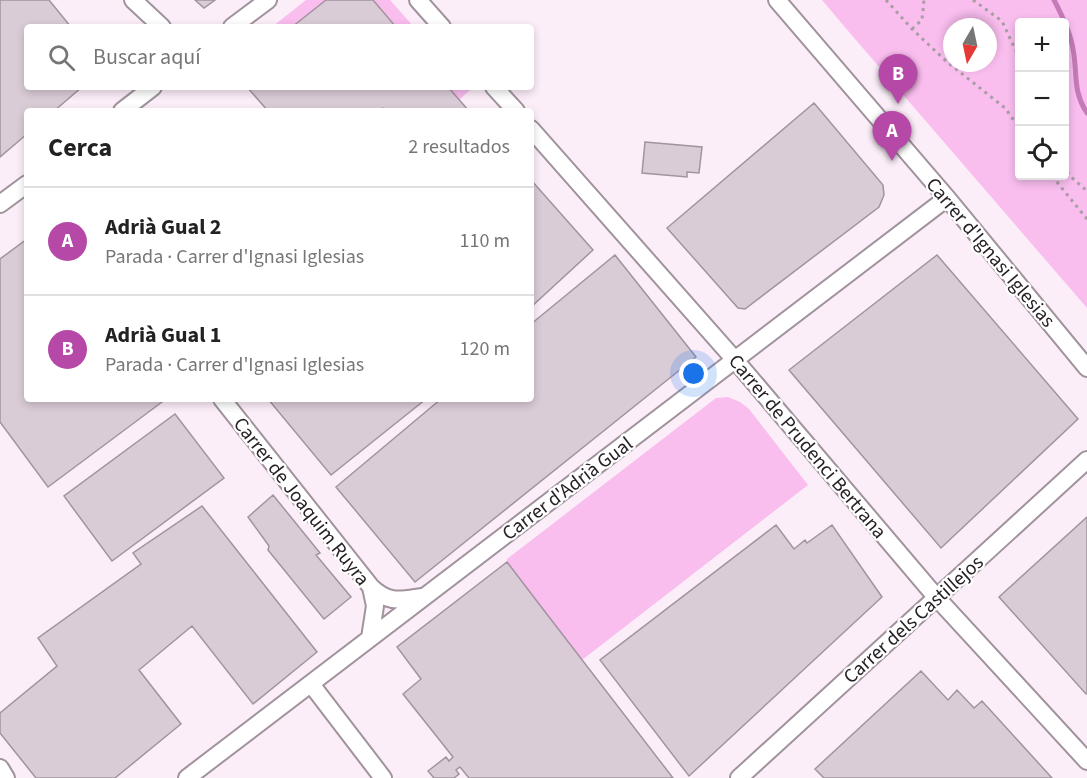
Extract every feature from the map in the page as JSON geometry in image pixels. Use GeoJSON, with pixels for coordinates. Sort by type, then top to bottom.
{"type":"FeatureCollection","features":[{"type":"Feature","properties":{"kind":"street"},"geometry":{"type":"LineString","coordinates":[[133,0],[159,24]]}},
{"type":"Feature","properties":{"kind":"street"},"geometry":{"type":"LineString","coordinates":[[236,24],[268,0]]}},
{"type":"Feature","properties":{"kind":"street"},"geometry":{"type":"LineString","coordinates":[[418,0],[439,24]]}},
{"type":"Feature","properties":{"kind":"street","name":"Carrer d'Ignasi Iglesias"},"geometry":{"type":"LineString","coordinates":[[777,0],[947,198],[1087,368]]}},
{"type":"Feature","properties":{"kind":"street"},"geometry":{"type":"LineString","coordinates":[[126,108],[149,90]]}},
{"type":"Feature","properties":{"kind":"street"},"geometry":{"type":"LineString","coordinates":[[497,90],[513,108]]}},
{"type":"Feature","properties":{"kind":"street","name":"Carrer de Prudenci Bertrana"},"geometry":{"type":"LineString","coordinates":[[534,132],[735,360],[937,598],[1087,761]]}},
{"type":"Feature","properties":{"kind":"street"},"geometry":{"type":"LineString","coordinates":[[1,204],[24,186]]}},
{"type":"Feature","properties":{"kind":"street"},"geometry":{"type":"LineString","coordinates":[[1,204],[24,194]]}},
{"type":"Feature","properties":{"kind":"street","name":"Carrer d'Adrià Gual"},"geometry":{"type":"LineString","coordinates":[[187,778],[947,198]]}},
{"type":"Feature","properties":{"kind":"street","name":"Carrer de Joaquim Ruyra"},"geometry":{"type":"LineString","coordinates":[[224,402],[371,587],[385,598],[393,600],[422,597]]}},
{"type":"Feature","properties":{"kind":"street","name":"Carrer dels Castillejos"},"geometry":{"type":"LineString","coordinates":[[739,778],[1087,460]]}},
{"type":"Feature","properties":{"kind":"street"},"geometry":{"type":"LineString","coordinates":[[370,638],[375,606],[371,587]]}},
{"type":"Feature","properties":{"kind":"street"},"geometry":{"type":"LineString","coordinates":[[311,684],[383,778]]}},
{"type":"Feature","properties":{"kind":"street"},"geometry":{"type":"LineString","coordinates":[[0,768],[6,778]]}},
{"type":"Feature","properties":{"kind":"path"},"geometry":{"type":"LineString","coordinates":[[886,0],[946,61],[1005,108],[1018,126]]}},
{"type":"Feature","properties":{"kind":"path"},"geometry":{"type":"LineString","coordinates":[[912,29],[922,20],[924,0]]}},
{"type":"Feature","properties":{"kind":"path"},"geometry":{"type":"LineString","coordinates":[[973,0],[1002,21],[1015,49]]}},
{"type":"Feature","properties":{"kind":"path"},"geometry":{"type":"LineString","coordinates":[[1069,175],[1087,191]]}},
{"type":"Feature","properties":{"kind":"path"},"geometry":{"type":"LineString","coordinates":[[1055,180],[1087,219]]}},
{"type":"Feature","properties":{"kind":"shaded area"},"geometry":{"type":"Polygon","coordinates":[[[306,0],[326,0],[296,24],[276,24],[306,0]]]}},
{"type":"Feature","properties":{"kind":"shaded area"},"geometry":{"type":"Polygon","coordinates":[[[373,0],[390,0],[411,24],[393,24],[373,0]]]}},
{"type":"Feature","properties":{"kind":"shaded area"},"geometry":{"type":"Polygon","coordinates":[[[822,0],[1087,0],[1087,308],[822,0]]]}},
{"type":"Feature","properties":{"kind":"shaded area"},"geometry":{"type":"Polygon","coordinates":[[[451,90],[470,90],[459,100],[451,90]]]}},
{"type":"Feature","properties":{"kind":"shaded area"},"geometry":{"type":"Polygon","coordinates":[[[728,397],[749,409],[808,485],[582,660],[507,559],[716,398],[728,397]]]}},
{"type":"Feature","properties":{"kind":"building"},"geometry":{"type":"Polygon","coordinates":[[[0,0],[49,0],[69,24],[24,24],[24,90],[78,90],[58,108],[24,108],[24,137],[0,157],[0,0]]]}},
{"type":"Feature","properties":{"kind":"building"},"geometry":{"type":"Polygon","coordinates":[[[195,0],[215,0],[204,8],[195,0]]]}},
{"type":"Feature","properties":{"kind":"building"},"geometry":{"type":"Polygon","coordinates":[[[326,0],[373,0],[393,24],[296,24],[326,0]]]}},
{"type":"Feature","properties":{"kind":"building"},"geometry":{"type":"Polygon","coordinates":[[[250,90],[451,90],[466,108],[383,108],[265,108],[250,90]]]}},
{"type":"Feature","properties":{"kind":"building"},"geometry":{"type":"Polygon","coordinates":[[[814,103],[883,185],[884,195],[879,207],[745,309],[738,308],[667,228],[814,103]]]}},
{"type":"Feature","properties":{"kind":"building"},"geometry":{"type":"Polygon","coordinates":[[[645,142],[702,147],[699,173],[687,172],[687,177],[642,173],[645,142]]]}},
{"type":"Feature","properties":{"kind":"building"},"geometry":{"type":"Polygon","coordinates":[[[534,183],[593,250],[534,304],[534,183]]]}},
{"type":"Feature","properties":{"kind":"building"},"geometry":{"type":"Polygon","coordinates":[[[24,241],[24,402],[162,402],[48,487],[0,422],[0,259],[24,241]]]}},
{"type":"Feature","properties":{"kind":"building"},"geometry":{"type":"Polygon","coordinates":[[[615,255],[696,357],[415,582],[336,487],[437,402],[534,402],[534,322],[615,255]]]}},
{"type":"Feature","properties":{"kind":"building"},"geometry":{"type":"Polygon","coordinates":[[[937,255],[1078,419],[941,548],[789,370],[937,255]]]}},
{"type":"Feature","properties":{"kind":"building"},"geometry":{"type":"Polygon","coordinates":[[[270,402],[422,402],[331,475],[270,402]]]}},
{"type":"Feature","properties":{"kind":"building"},"geometry":{"type":"Polygon","coordinates":[[[175,414],[224,478],[112,561],[64,496],[175,414]]]}},
{"type":"Feature","properties":{"kind":"building"},"geometry":{"type":"Polygon","coordinates":[[[273,495],[320,553],[316,555],[351,597],[324,619],[268,550],[269,546],[248,517],[273,495]]]}},
{"type":"Feature","properties":{"kind":"building"},"geometry":{"type":"Polygon","coordinates":[[[202,506],[317,652],[253,704],[192,626],[139,670],[181,724],[115,778],[36,778],[0,733],[0,713],[57,666],[38,638],[141,564],[133,553],[202,506]]]}},
{"type":"Feature","properties":{"kind":"building"},"geometry":{"type":"Polygon","coordinates":[[[1087,517],[1087,693],[1086,694],[999,597],[1087,517]]]}},
{"type":"Feature","properties":{"kind":"building"},"geometry":{"type":"Polygon","coordinates":[[[776,525],[794,549],[805,540],[807,543],[832,525],[882,597],[689,776],[600,660],[776,525]]]}},
{"type":"Feature","properties":{"kind":"building"},"geometry":{"type":"Polygon","coordinates":[[[507,562],[673,778],[469,778],[460,767],[456,770],[459,774],[454,778],[434,778],[428,771],[446,757],[449,761],[453,757],[403,694],[421,679],[397,647],[507,562]]]}},
{"type":"Feature","properties":{"kind":"building"},"geometry":{"type":"Polygon","coordinates":[[[921,671],[948,700],[957,690],[974,708],[982,701],[1052,778],[824,778],[815,769],[921,671]]]}},
{"type":"Feature","properties":{"kind":"waterway"},"geometry":{"type":"LineString","coordinates":[[1054,0],[1070,36],[1077,89],[1087,113]]}},
{"type":"Feature","properties":{"kind":"place","name":"Adrià Gual 1"},"geometry":{"type":"Point","coordinates":[898,104]}},
{"type":"Feature","properties":{"kind":"place","name":"Adrià Gual 2"},"geometry":{"type":"Point","coordinates":[892,161]}}]}
